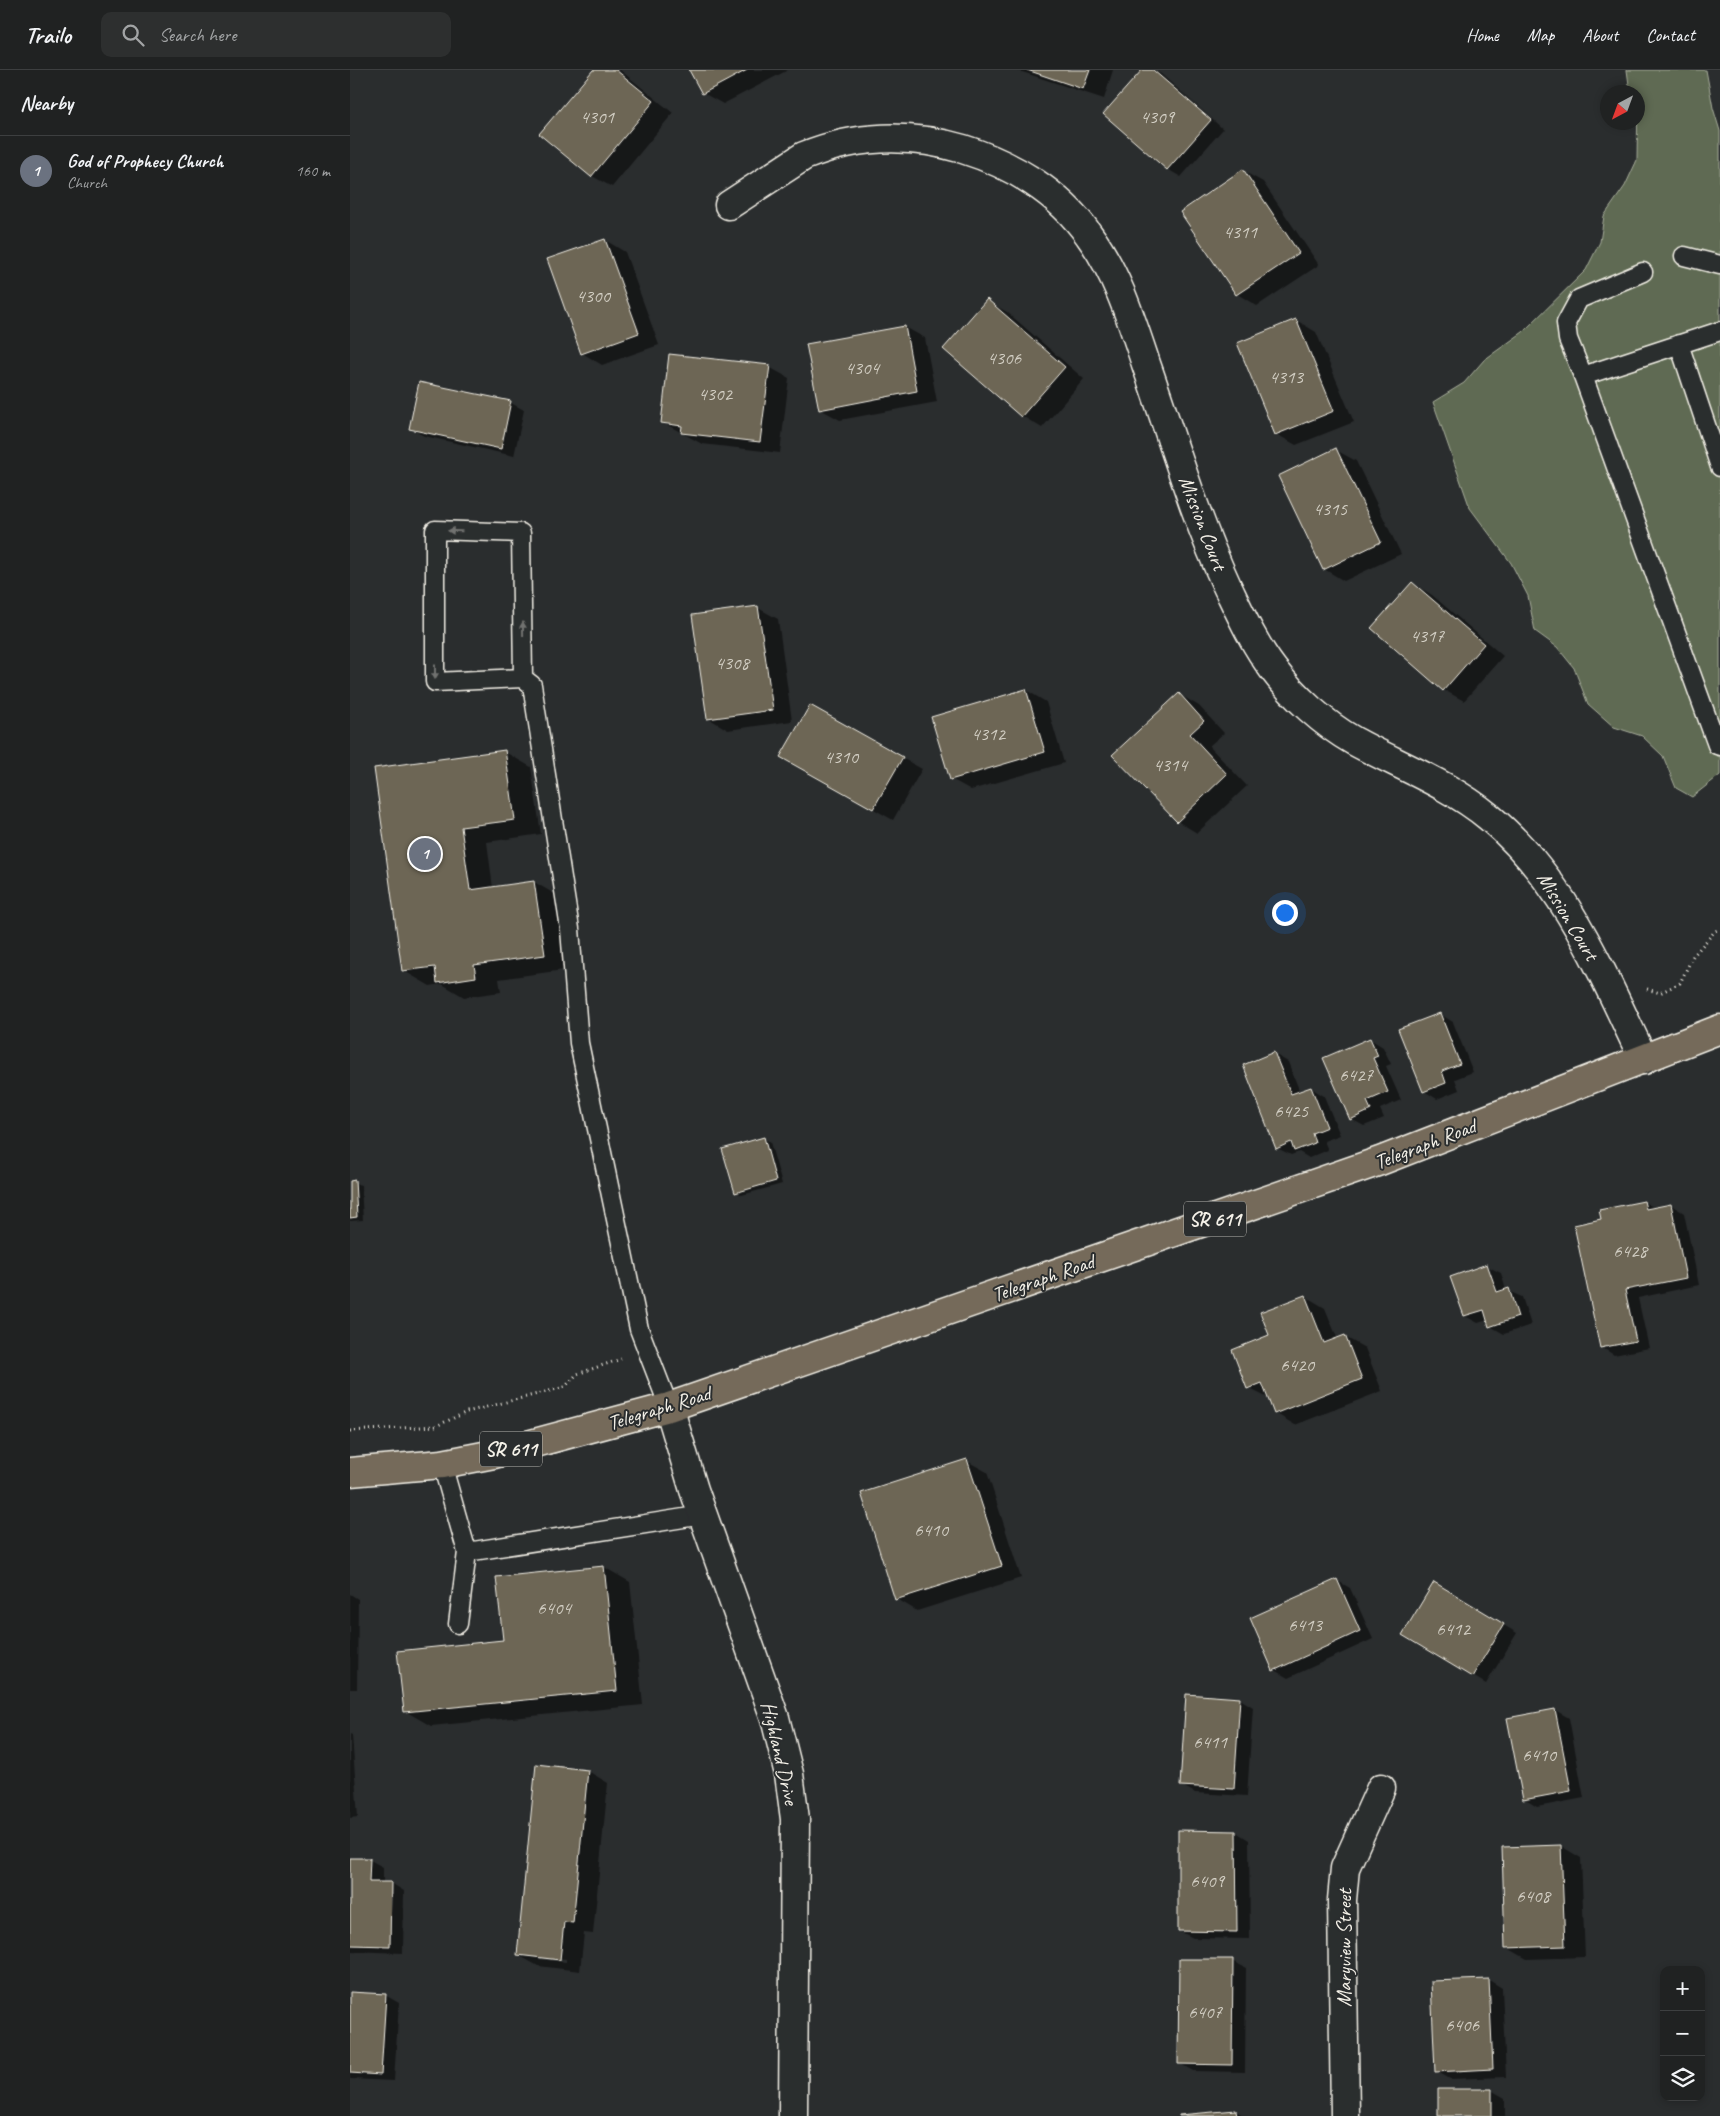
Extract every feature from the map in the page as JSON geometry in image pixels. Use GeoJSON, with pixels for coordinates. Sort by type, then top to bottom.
{"type":"FeatureCollection","features":[{"type":"Feature","properties":{"kind":"main road","name":"Telegraph Road"},"geometry":{"type":"LineString","coordinates":[[350,1472],[442,1464],[503,1451],[669,1407],[1380,1161],[1720,1029]]}},
{"type":"Feature","properties":{"kind":"street","name":"Mission Court"},"geometry":{"type":"LineString","coordinates":[[729,205],[804,156],[817,150],[860,139],[905,138],[942,143],[990,158],[1024,175],[1068,209],[1088,232],[1105,258],[1126,303],[1209,547],[1246,628],[1274,670],[1309,708],[1350,739],[1451,790],[1488,816],[1529,855],[1568,908],[1644,1060]]}},
{"type":"Feature","properties":{"kind":"street","name":"Highland Drive"},"geometry":{"type":"LineString","coordinates":[[669,1407],[703,1515],[775,1718],[789,1774],[795,1819],[793,2116]]}},
{"type":"Feature","properties":{"kind":"street","name":"Maryview Street"},"geometry":{"type":"LineString","coordinates":[[1344,2116],[1342,1900],[1345,1868],[1381,1788]]}},
{"type":"Feature","properties":{"kind":"lane"},"geometry":{"type":"LineString","coordinates":[[1684,256],[1720,265]]}},
{"type":"Feature","properties":{"kind":"lane"},"geometry":{"type":"LineString","coordinates":[[1643,272],[1579,300],[1566,323],[1568,339],[1717,745],[1720,746]]}},
{"type":"Feature","properties":{"kind":"lane"},"geometry":{"type":"LineString","coordinates":[[1583,376],[1720,331]]}},
{"type":"Feature","properties":{"kind":"lane"},"geometry":{"type":"LineString","coordinates":[[1679,344],[1720,467]]}},
{"type":"Feature","properties":{"kind":"lane"},"geometry":{"type":"LineString","coordinates":[[523,678],[521,533],[434,530],[436,682],[523,678],[532,685],[570,929],[579,1043],[639,1329],[669,1407]]}},
{"type":"Feature","properties":{"kind":"lane"},"geometry":{"type":"LineString","coordinates":[[442,1464],[467,1552],[458,1624]]}},
{"type":"Feature","properties":{"kind":"lane"},"geometry":{"type":"LineString","coordinates":[[467,1552],[703,1515]]}},
{"type":"Feature","properties":{"kind":"path"},"geometry":{"type":"LineString","coordinates":[[1644,989],[1660,993],[1680,983],[1693,956],[1715,931],[1720,929]]}},
{"type":"Feature","properties":{"kind":"path"},"geometry":{"type":"LineString","coordinates":[[350,1430],[436,1426],[467,1412],[565,1387],[577,1374],[622,1359]]}},
{"type":"Feature","properties":{"kind":"green space"},"geometry":{"type":"Polygon","coordinates":[[[1627,70],[1706,70],[1713,108],[1720,131],[1720,775],[1692,797],[1676,788],[1663,756],[1642,736],[1614,727],[1588,704],[1574,668],[1557,647],[1535,631],[1528,596],[1511,563],[1470,508],[1433,402],[1464,383],[1484,360],[1523,332],[1586,270],[1600,242],[1604,216],[1625,186],[1637,160],[1637,130],[1645,130],[1645,85],[1629,85],[1627,70]]]}},
{"type":"Feature","properties":{"kind":"building"},"geometry":{"type":"Polygon","coordinates":[[[593,70],[616,70],[654,101],[591,177],[539,134],[593,70]]]}},
{"type":"Feature","properties":{"kind":"building"},"geometry":{"type":"Polygon","coordinates":[[[689,70],[747,70],[702,94],[689,70]]]}},
{"type":"Feature","properties":{"kind":"building"},"geometry":{"type":"Polygon","coordinates":[[[1027,70],[1090,70],[1083,89],[1027,70]]]}},
{"type":"Feature","properties":{"kind":"building"},"geometry":{"type":"Polygon","coordinates":[[[1142,70],[1153,70],[1211,120],[1167,170],[1103,114],[1142,70]]]}},
{"type":"Feature","properties":{"kind":"building"},"geometry":{"type":"Polygon","coordinates":[[[1243,169],[1299,253],[1236,295],[1180,212],[1243,169]]]}},
{"type":"Feature","properties":{"kind":"building"},"geometry":{"type":"Polygon","coordinates":[[[605,239],[639,333],[581,354],[547,259],[605,239]]]}},
{"type":"Feature","properties":{"kind":"building"},"geometry":{"type":"Polygon","coordinates":[[[987,299],[1065,367],[1021,417],[943,349],[987,299]]]}},
{"type":"Feature","properties":{"kind":"building"},"geometry":{"type":"Polygon","coordinates":[[[1296,319],[1334,411],[1275,435],[1237,343],[1296,319]]]}},
{"type":"Feature","properties":{"kind":"building"},"geometry":{"type":"Polygon","coordinates":[[[905,326],[917,391],[819,410],[806,344],[905,326]]]}},
{"type":"Feature","properties":{"kind":"building"},"geometry":{"type":"Polygon","coordinates":[[[669,354],[770,365],[760,442],[681,433],[682,426],[661,423],[669,354]]]}},
{"type":"Feature","properties":{"kind":"building"},"geometry":{"type":"Polygon","coordinates":[[[419,382],[511,401],[501,449],[409,429],[419,382]]]}},
{"type":"Feature","properties":{"kind":"building"},"geometry":{"type":"Polygon","coordinates":[[[1336,448],[1381,542],[1323,570],[1278,476],[1336,448]]]}},
{"type":"Feature","properties":{"kind":"building"},"geometry":{"type":"Polygon","coordinates":[[[1412,582],[1484,644],[1443,691],[1371,628],[1412,582]]]}},
{"type":"Feature","properties":{"kind":"building"},"geometry":{"type":"Polygon","coordinates":[[[758,606],[773,710],[707,719],[692,615],[758,606]]]}},
{"type":"Feature","properties":{"kind":"building"},"geometry":{"type":"Polygon","coordinates":[[[1026,689],[1045,752],[950,780],[931,717],[1026,689]]]}},
{"type":"Feature","properties":{"kind":"building"},"geometry":{"type":"Polygon","coordinates":[[[1179,693],[1204,721],[1190,734],[1227,774],[1177,822],[1112,755],[1179,693]]]}},
{"type":"Feature","properties":{"kind":"building"},"geometry":{"type":"Polygon","coordinates":[[[810,705],[903,757],[873,809],[780,757],[810,705]]]}},
{"type":"Feature","properties":{"kind":"building"},"geometry":{"type":"Polygon","coordinates":[[[505,750],[515,820],[461,827],[470,890],[534,881],[545,955],[474,965],[476,977],[437,983],[435,967],[402,971],[374,768],[505,750]]]}},
{"type":"Feature","properties":{"kind":"building"},"geometry":{"type":"Polygon","coordinates":[[[1440,1013],[1460,1064],[1442,1071],[1446,1083],[1423,1092],[1398,1029],[1440,1013]]]}},
{"type":"Feature","properties":{"kind":"building"},"geometry":{"type":"Polygon","coordinates":[[[1370,1038],[1378,1056],[1373,1058],[1388,1092],[1367,1101],[1371,1110],[1350,1120],[1323,1058],[1370,1038]]]}},
{"type":"Feature","properties":{"kind":"building"},"geometry":{"type":"Polygon","coordinates":[[[1274,1052],[1291,1094],[1311,1087],[1327,1127],[1312,1133],[1315,1143],[1294,1151],[1291,1142],[1276,1149],[1243,1065],[1274,1052]]]}},
{"type":"Feature","properties":{"kind":"building"},"geometry":{"type":"Polygon","coordinates":[[[764,1137],[776,1181],[735,1193],[722,1149],[764,1137]]]}},
{"type":"Feature","properties":{"kind":"building"},"geometry":{"type":"Polygon","coordinates":[[[355,1180],[357,1217],[350,1218],[350,1181],[355,1180]]]}},
{"type":"Feature","properties":{"kind":"building"},"geometry":{"type":"Polygon","coordinates":[[[1644,1201],[1646,1209],[1671,1204],[1686,1278],[1625,1290],[1636,1341],[1600,1348],[1574,1225],[1601,1219],[1599,1210],[1644,1201]]]}},
{"type":"Feature","properties":{"kind":"building"},"geometry":{"type":"Polygon","coordinates":[[[1487,1264],[1497,1292],[1509,1288],[1518,1317],[1489,1327],[1484,1310],[1464,1316],[1450,1277],[1487,1264]]]}},
{"type":"Feature","properties":{"kind":"building"},"geometry":{"type":"Polygon","coordinates":[[[1305,1295],[1324,1343],[1345,1335],[1362,1379],[1274,1414],[1262,1383],[1247,1389],[1232,1350],[1269,1335],[1260,1312],[1305,1295]]]}},
{"type":"Feature","properties":{"kind":"building"},"geometry":{"type":"Polygon","coordinates":[[[967,1459],[1002,1566],[895,1600],[861,1493],[967,1459]]]}},
{"type":"Feature","properties":{"kind":"building"},"geometry":{"type":"Polygon","coordinates":[[[604,1566],[617,1691],[404,1712],[397,1651],[503,1640],[496,1577],[604,1566]]]}},
{"type":"Feature","properties":{"kind":"building"},"geometry":{"type":"Polygon","coordinates":[[[1337,1579],[1360,1631],[1273,1671],[1250,1618],[1337,1579]]]}},
{"type":"Feature","properties":{"kind":"building"},"geometry":{"type":"Polygon","coordinates":[[[1434,1582],[1504,1624],[1472,1677],[1402,1635],[1434,1582]]]}},
{"type":"Feature","properties":{"kind":"building"},"geometry":{"type":"Polygon","coordinates":[[[1186,1694],[1240,1698],[1234,1789],[1180,1786],[1186,1694]]]}},
{"type":"Feature","properties":{"kind":"building"},"geometry":{"type":"Polygon","coordinates":[[[1555,1709],[1571,1791],[1523,1800],[1507,1718],[1555,1709]]]}},
{"type":"Feature","properties":{"kind":"building"},"geometry":{"type":"Polygon","coordinates":[[[536,1764],[588,1770],[573,1923],[564,1922],[560,1960],[517,1955],[536,1764]]]}},
{"type":"Feature","properties":{"kind":"building"},"geometry":{"type":"Polygon","coordinates":[[[1178,1830],[1236,1831],[1237,1932],[1178,1931],[1178,1830]]]}},
{"type":"Feature","properties":{"kind":"building"},"geometry":{"type":"Polygon","coordinates":[[[1561,1845],[1565,1946],[1505,1948],[1502,1847],[1561,1845]]]}},
{"type":"Feature","properties":{"kind":"building"},"geometry":{"type":"Polygon","coordinates":[[[350,1858],[370,1858],[369,1882],[391,1882],[390,1946],[350,1945],[350,1858]]]}},
{"type":"Feature","properties":{"kind":"building"},"geometry":{"type":"Polygon","coordinates":[[[1179,1959],[1233,1959],[1232,2065],[1178,2064],[1179,1959]]]}},
{"type":"Feature","properties":{"kind":"building"},"geometry":{"type":"Polygon","coordinates":[[[1489,1979],[1493,2069],[1435,2072],[1431,1981],[1489,1979]]]}},
{"type":"Feature","properties":{"kind":"building"},"geometry":{"type":"Polygon","coordinates":[[[350,1992],[386,1994],[381,2075],[350,2073],[350,1992]]]}},
{"type":"Feature","properties":{"kind":"building"},"geometry":{"type":"Polygon","coordinates":[[[1438,2089],[1492,2089],[1492,2116],[1438,2116],[1438,2089]]]}},
{"type":"Feature","properties":{"kind":"building"},"geometry":{"type":"Polygon","coordinates":[[[1236,2110],[1237,2116],[1179,2116],[1179,2115],[1236,2110]]]}},
{"type":"Feature","properties":{"kind":"place","name":"God of Prophecy Church"},"geometry":{"type":"Point","coordinates":[425,854]}}]}
